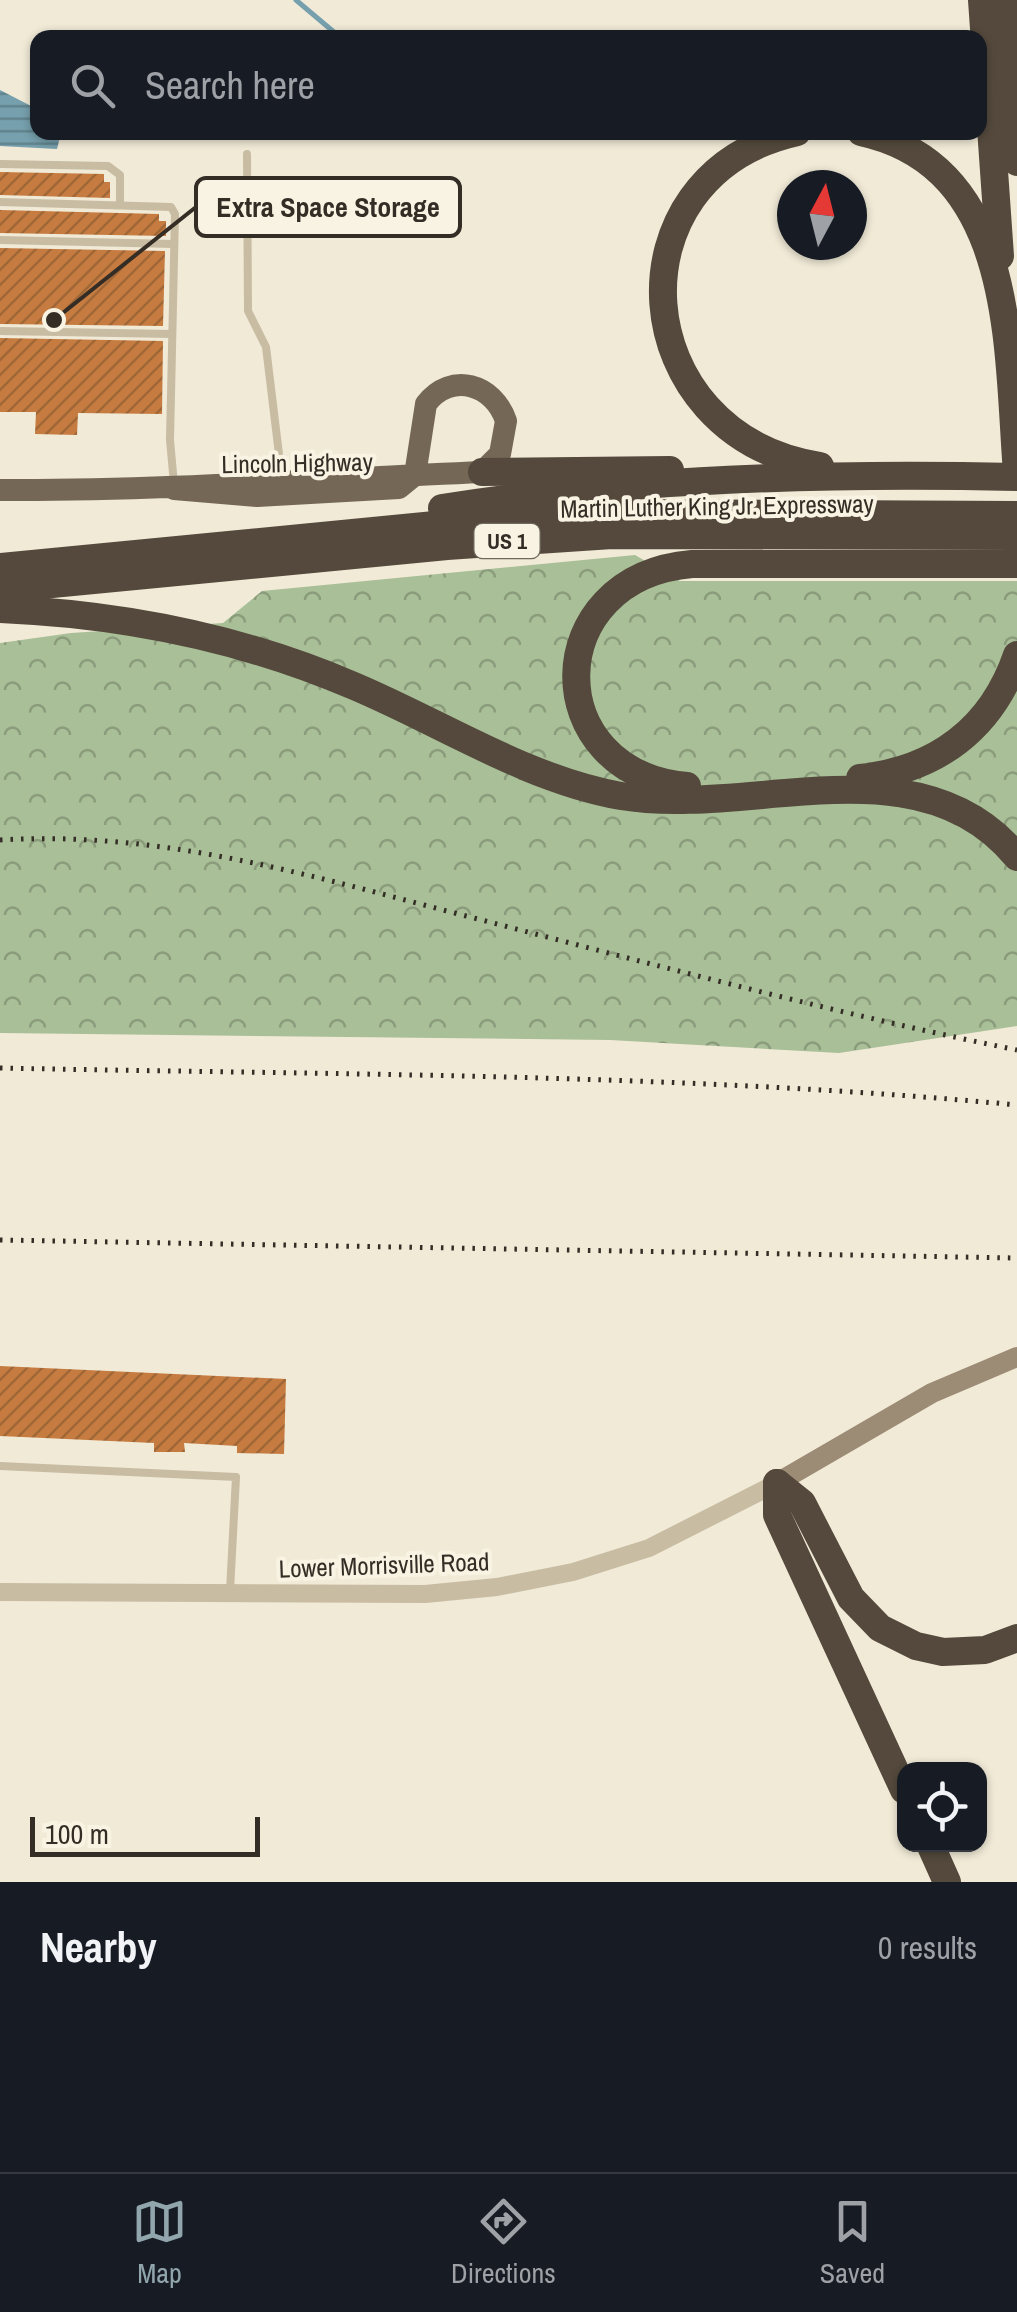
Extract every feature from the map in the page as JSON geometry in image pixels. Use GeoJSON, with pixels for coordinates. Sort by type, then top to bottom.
{"type":"FeatureCollection","features":[{"type":"Feature","properties":{"kind":"highway"},"geometry":{"type":"LineString","coordinates":[[982,0],[984,30]]}},
{"type":"Feature","properties":{"kind":"highway"},"geometry":{"type":"LineString","coordinates":[[1005,0],[1017,162]]}},
{"type":"Feature","properties":{"kind":"highway"},"geometry":{"type":"LineString","coordinates":[[234,544],[491,500],[791,476],[1017,475],[987,71]]}},
{"type":"Feature","properties":{"kind":"highway"},"geometry":{"type":"LineString","coordinates":[[771,140],[728,162],[689,206],[667,260],[662,296],[667,334],[690,388],[731,431],[786,459],[866,474]]}},
{"type":"Feature","properties":{"kind":"highway"},"geometry":{"type":"LineString","coordinates":[[885,140],[903,146],[948,178],[980,228],[1003,297]]}},
{"type":"Feature","properties":{"kind":"highway"},"geometry":{"type":"LineString","coordinates":[[482,472],[742,470],[791,476]]}},
{"type":"Feature","properties":{"kind":"highway","name":"Martin Luther King Jr. Expressway"},"geometry":{"type":"LineString","coordinates":[[0,567],[611,514],[780,510],[1017,515]]}},
{"type":"Feature","properties":{"kind":"highway","name":"Martin Luther King Jr. Expressway"},"geometry":{"type":"LineString","coordinates":[[0,589],[596,536],[780,532],[1017,536]]}},
{"type":"Feature","properties":{"kind":"highway"},"geometry":{"type":"LineString","coordinates":[[1017,564],[781,562],[662,568],[622,586],[600,606],[582,644],[577,687],[583,716],[596,739],[615,760],[648,778],[696,786],[862,778],[914,766],[967,736],[992,708],[1017,655]]}},
{"type":"Feature","properties":{"kind":"highway"},"geometry":{"type":"LineString","coordinates":[[0,609],[149,625],[274,656],[358,688],[550,777],[623,796],[696,800],[882,791],[929,797],[979,820],[1017,857]]}},
{"type":"Feature","properties":{"kind":"highway"},"geometry":{"type":"LineString","coordinates":[[776,1483],[802,1503],[851,1598],[880,1628],[916,1646],[944,1652],[984,1650],[1017,1638]]}},
{"type":"Feature","properties":{"kind":"highway"},"geometry":{"type":"LineString","coordinates":[[776,1483],[776,1515],[897,1775]]}},
{"type":"Feature","properties":{"kind":"highway"},"geometry":{"type":"LineString","coordinates":[[934,1852],[948,1882]]}},
{"type":"Feature","properties":{"kind":"main road"},"geometry":{"type":"LineString","coordinates":[[415,475],[426,404],[442,389],[462,384],[490,395],[506,422],[500,454],[482,472]]}},
{"type":"Feature","properties":{"kind":"main road","name":"Lincoln Highway"},"geometry":{"type":"LineString","coordinates":[[0,490],[174,488],[482,472]]}},
{"type":"Feature","properties":{"kind":"main road","name":"Lincoln Highway"},"geometry":{"type":"LineString","coordinates":[[174,488],[257,496],[390,490],[415,475]]}},
{"type":"Feature","properties":{"kind":"main road","name":"Lower Morrisville Road"},"geometry":{"type":"LineString","coordinates":[[776,1483],[932,1393],[1017,1357]]}},
{"type":"Feature","properties":{"kind":"street","name":"Lower Morrisville Road"},"geometry":{"type":"LineString","coordinates":[[0,1592],[449,1593],[548,1578],[649,1548],[776,1483]]}},
{"type":"Feature","properties":{"kind":"lane"},"geometry":{"type":"LineString","coordinates":[[247,154],[248,311],[266,347],[282,481]]}},
{"type":"Feature","properties":{"kind":"lane"},"geometry":{"type":"LineString","coordinates":[[0,164],[108,166],[120,174],[120,204]]}},
{"type":"Feature","properties":{"kind":"lane"},"geometry":{"type":"LineString","coordinates":[[0,202],[171,206],[174,244],[170,440],[174,488]]}},
{"type":"Feature","properties":{"kind":"lane"},"geometry":{"type":"LineString","coordinates":[[0,240],[174,244]]}},
{"type":"Feature","properties":{"kind":"lane"},"geometry":{"type":"LineString","coordinates":[[0,331],[172,334]]}},
{"type":"Feature","properties":{"kind":"lane"},"geometry":{"type":"LineString","coordinates":[[0,1466],[236,1477],[230,1593]]}},
{"type":"Feature","properties":{"kind":"green space"},"geometry":{"type":"Polygon","coordinates":[[[635,555],[680,581],[1017,581],[1017,1026],[839,1053],[610,1040],[0,1033],[0,643],[71,633],[223,623],[262,591],[635,555]]]}},
{"type":"Feature","properties":{"kind":"water"},"geometry":{"type":"Polygon","coordinates":[[[0,90],[30,105],[30,140],[59,140],[57,149],[0,146],[0,90]]]}},
{"type":"Feature","properties":{"kind":"building"},"geometry":{"type":"Polygon","coordinates":[[[0,172],[104,174],[104,182],[110,182],[110,198],[0,195],[0,172]]]}},
{"type":"Feature","properties":{"kind":"building"},"geometry":{"type":"Polygon","coordinates":[[[0,210],[159,214],[159,221],[166,221],[166,236],[0,233],[0,210]]]}},
{"type":"Feature","properties":{"kind":"building"},"geometry":{"type":"Polygon","coordinates":[[[0,248],[165,251],[163,326],[0,324],[0,248]]]}},
{"type":"Feature","properties":{"kind":"building"},"geometry":{"type":"Polygon","coordinates":[[[0,338],[163,341],[162,414],[78,413],[77,435],[35,434],[36,412],[0,412],[0,338]]]}},
{"type":"Feature","properties":{"kind":"building"},"geometry":{"type":"Polygon","coordinates":[[[0,1366],[286,1379],[284,1454],[237,1453],[237,1446],[184,1443],[185,1452],[154,1452],[154,1443],[0,1436],[0,1366]]]}},
{"type":"Feature","properties":{"kind":"waterway"},"geometry":{"type":"LineString","coordinates":[[296,0],[332,30]]}},
{"type":"Feature","properties":{"kind":"railway"},"geometry":{"type":"LineString","coordinates":[[0,840],[120,842],[238,860],[811,1004],[1017,1050]]}},
{"type":"Feature","properties":{"kind":"railway"},"geometry":{"type":"LineString","coordinates":[[0,1068],[636,1081],[1017,1105]]}},
{"type":"Feature","properties":{"kind":"railway"},"geometry":{"type":"LineString","coordinates":[[0,1240],[1017,1258]]}},
{"type":"Feature","properties":{"kind":"place","name":"Extra Space Storage"},"geometry":{"type":"Point","coordinates":[54,320]}}]}
